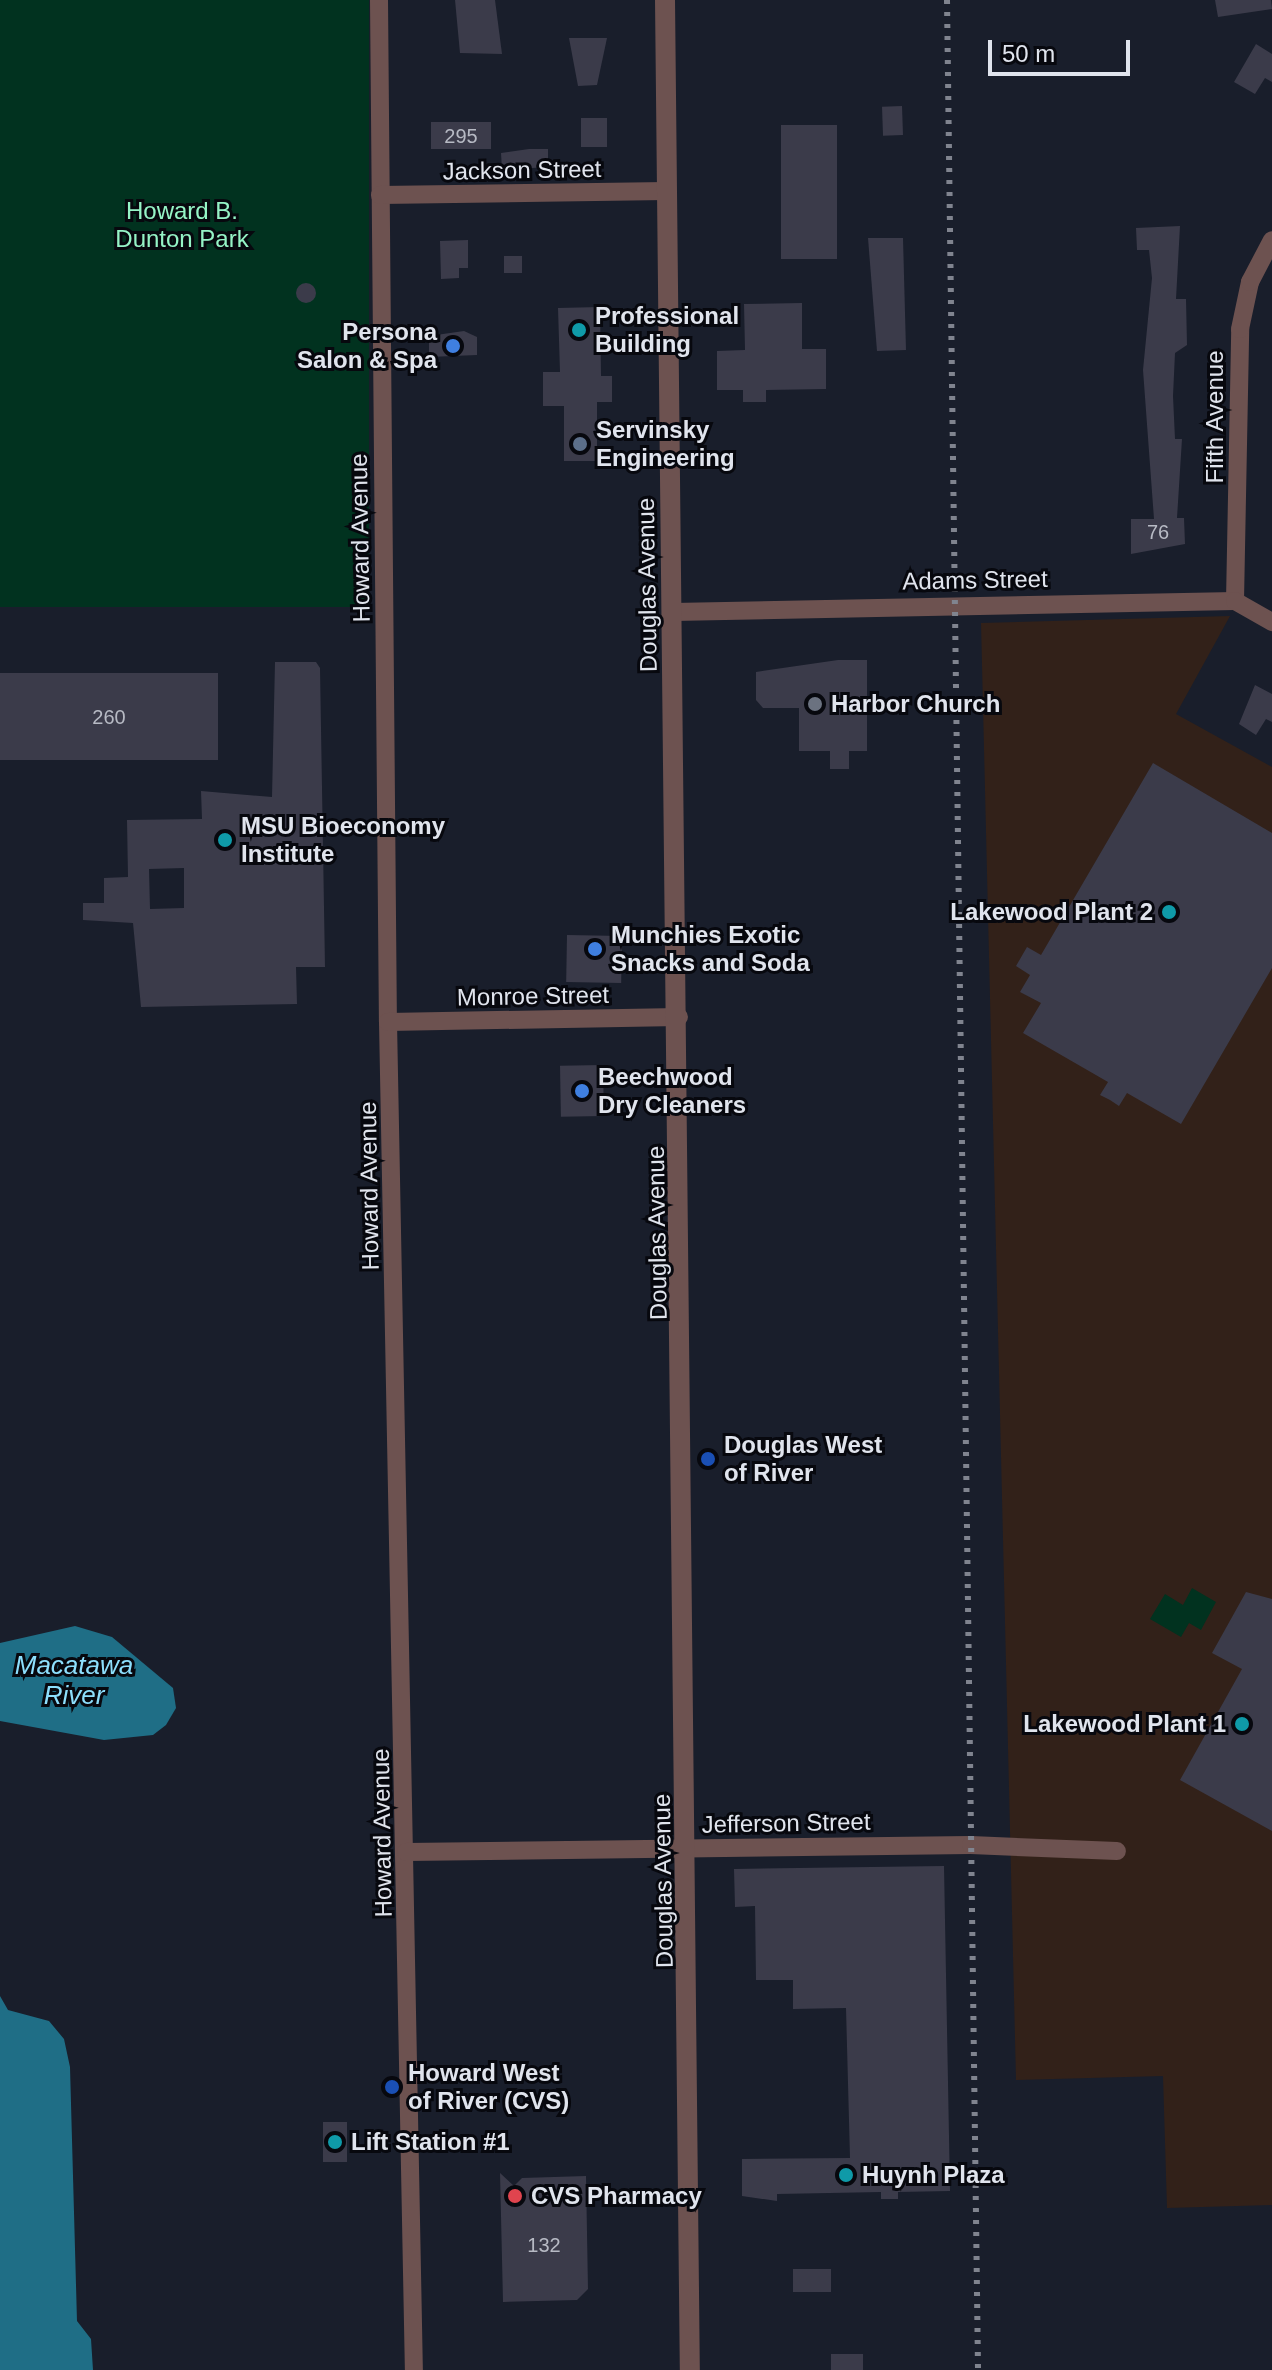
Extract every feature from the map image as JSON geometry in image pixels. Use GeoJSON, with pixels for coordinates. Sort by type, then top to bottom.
{"type":"FeatureCollection","features":[{"type":"Feature","properties":{"kind":"street","name":"Howard Avenue"},"geometry":{"type":"LineString","coordinates":[[379,0],[388,1022],[414,2370]]}},
{"type":"Feature","properties":{"kind":"street","name":"Douglas Avenue"},"geometry":{"type":"LineString","coordinates":[[665,0],[688,1848],[690,2370]]}},
{"type":"Feature","properties":{"kind":"street","name":"Jackson Street"},"geometry":{"type":"LineString","coordinates":[[380,195],[666,191]]}},
{"type":"Feature","properties":{"kind":"street","name":"Fifth Avenue"},"geometry":{"type":"LineString","coordinates":[[1235,601],[1240,329],[1250,282],[1272,240]]}},
{"type":"Feature","properties":{"kind":"street","name":"Adams Street"},"geometry":{"type":"LineString","coordinates":[[673,612],[1235,601]]}},
{"type":"Feature","properties":{"kind":"street"},"geometry":{"type":"LineString","coordinates":[[1235,601],[1272,622]]}},
{"type":"Feature","properties":{"kind":"street","name":"Monroe Street"},"geometry":{"type":"LineString","coordinates":[[388,1022],[679,1017]]}},
{"type":"Feature","properties":{"kind":"street","name":"Jefferson Street"},"geometry":{"type":"LineString","coordinates":[[406,1852],[688,1848],[1117,1851]]}},
{"type":"Feature","properties":{"kind":"shaded area"},"geometry":{"type":"Polygon","coordinates":[[[1230,616],[1176,714],[1272,767],[1272,2205],[1167,2208],[1163,2076],[1016,2080],[981,623],[1230,616]]]}},
{"type":"Feature","properties":{"kind":"green space","name":"Howard B. Dunton Park"},"geometry":{"type":"Polygon","coordinates":[[[0,0],[369,0],[369,607],[0,607],[0,0]]]}},
{"type":"Feature","properties":{"kind":"green space"},"geometry":{"type":"Polygon","coordinates":[[[1192,1588],[1216,1602],[1201,1630],[1189,1623],[1181,1637],[1150,1619],[1165,1594],[1183,1605],[1192,1588]]]}},
{"type":"Feature","properties":{"kind":"water","name":"Macatawa River"},"geometry":{"type":"Polygon","coordinates":[[[75,1626],[112,1637],[173,1688],[176,1708],[166,1725],[153,1735],[104,1740],[0,1721],[0,1643],[75,1626]]]}},
{"type":"Feature","properties":{"kind":"water"},"geometry":{"type":"Polygon","coordinates":[[[0,1996],[8,2010],[49,2021],[64,2039],[70,2067],[77,2321],[91,2339],[93,2370],[0,2370],[0,1996]]]}},
{"type":"Feature","properties":{"kind":"building"},"geometry":{"type":"Polygon","coordinates":[[[455,0],[495,0],[502,54],[460,53],[455,0]]]}},
{"type":"Feature","properties":{"kind":"building"},"geometry":{"type":"Polygon","coordinates":[[[1215,0],[1271,0],[1272,9],[1218,17],[1215,0]]]}},
{"type":"Feature","properties":{"kind":"building"},"geometry":{"type":"Polygon","coordinates":[[[569,38],[607,38],[597,85],[578,86],[569,38]]]}},
{"type":"Feature","properties":{"kind":"building"},"geometry":{"type":"Polygon","coordinates":[[[1256,44],[1272,54],[1272,82],[1265,78],[1255,94],[1234,82],[1256,44]]]}},
{"type":"Feature","properties":{"kind":"building"},"geometry":{"type":"Polygon","coordinates":[[[902,106],[903,135],[883,136],[882,107],[902,106]]]}},
{"type":"Feature","properties":{"kind":"building"},"geometry":{"type":"Polygon","coordinates":[[[581,118],[607,118],[607,147],[581,147],[581,118]]]}},
{"type":"Feature","properties":{"kind":"building"},"geometry":{"type":"Polygon","coordinates":[[[431,122],[491,122],[491,149],[431,149],[431,122]]]}},
{"type":"Feature","properties":{"kind":"building"},"geometry":{"type":"Polygon","coordinates":[[[781,125],[837,125],[837,259],[781,259],[781,125]]]}},
{"type":"Feature","properties":{"kind":"building"},"geometry":{"type":"Polygon","coordinates":[[[548,149],[548,167],[502,170],[501,153],[548,149]]]}},
{"type":"Feature","properties":{"kind":"building"},"geometry":{"type":"Polygon","coordinates":[[[1180,226],[1176,299],[1186,299],[1187,345],[1175,353],[1173,396],[1175,439],[1182,439],[1177,518],[1184,518],[1185,544],[1131,554],[1131,519],[1154,519],[1143,370],[1152,278],[1149,250],[1137,250],[1136,228],[1180,226]]]}},
{"type":"Feature","properties":{"kind":"building"},"geometry":{"type":"Polygon","coordinates":[[[868,238],[903,238],[906,350],[877,351],[868,238]]]}},
{"type":"Feature","properties":{"kind":"building"},"geometry":{"type":"Polygon","coordinates":[[[468,240],[468,268],[459,268],[459,278],[441,279],[440,241],[468,240]]]}},
{"type":"Feature","properties":{"kind":"building"},"geometry":{"type":"Polygon","coordinates":[[[504,256],[522,256],[522,273],[504,273],[504,256]]]}},
{"type":"Feature","properties":{"kind":"building"},"geometry":{"type":"Polygon","coordinates":[[[306,283],[313,286],[316,293],[313,300],[306,303],[299,300],[296,293],[299,286],[306,283]]]}},
{"type":"Feature","properties":{"kind":"building"},"geometry":{"type":"Polygon","coordinates":[[[802,303],[802,349],[826,349],[826,389],[766,390],[766,402],[743,402],[743,390],[717,390],[717,351],[745,350],[744,304],[802,303]]]}},
{"type":"Feature","properties":{"kind":"building"},"geometry":{"type":"Polygon","coordinates":[[[600,307],[601,376],[612,376],[612,402],[597,402],[597,461],[564,461],[564,406],[543,406],[543,372],[560,372],[558,308],[600,307]]]}},
{"type":"Feature","properties":{"kind":"building","name":"Persona Salon & Spa"},"geometry":{"type":"Polygon","coordinates":[[[464,331],[477,337],[477,355],[429,357],[429,336],[464,331]]]}},
{"type":"Feature","properties":{"kind":"building","name":"Harbor Church"},"geometry":{"type":"Polygon","coordinates":[[[838,660],[867,660],[867,751],[849,751],[849,769],[830,769],[830,751],[799,751],[799,708],[763,708],[756,700],[756,672],[838,660]]]}},
{"type":"Feature","properties":{"kind":"building","name":"MSU Bioeconomy Institute"},"geometry":{"type":"Polygon","coordinates":[[[275,662],[316,662],[320,668],[325,967],[296,967],[297,1004],[141,1007],[133,923],[83,920],[83,903],[104,903],[104,878],[128,877],[127,820],[202,819],[201,791],[272,797],[275,662]],[[184,868],[149,869],[150,909],[184,908],[184,868]]]}},
{"type":"Feature","properties":{"kind":"building"},"geometry":{"type":"Polygon","coordinates":[[[0,673],[218,673],[218,760],[0,760],[0,673]]]}},
{"type":"Feature","properties":{"kind":"building"},"geometry":{"type":"Polygon","coordinates":[[[1255,685],[1272,694],[1272,722],[1266,719],[1256,735],[1239,724],[1255,685]]]}},
{"type":"Feature","properties":{"kind":"building","name":"Lakewood Plant 2"},"geometry":{"type":"Polygon","coordinates":[[[1153,763],[1272,833],[1272,968],[1181,1124],[1127,1093],[1119,1106],[1100,1095],[1108,1082],[1023,1033],[1041,1003],[1020,992],[1030,975],[1016,966],[1027,947],[1041,955],[1153,763]]]}},
{"type":"Feature","properties":{"kind":"building"},"geometry":{"type":"Polygon","coordinates":[[[567,935],[622,936],[621,983],[566,982],[567,935]]]}},
{"type":"Feature","properties":{"kind":"building","name":"Beechwood Dry Cleaners"},"geometry":{"type":"Polygon","coordinates":[[[603,1065],[604,1116],[561,1117],[560,1066],[603,1065]]]}},
{"type":"Feature","properties":{"kind":"building","name":"Lakewood Plant 1"},"geometry":{"type":"Polygon","coordinates":[[[1246,1592],[1272,1599],[1272,1831],[1180,1780],[1242,1669],[1212,1653],[1246,1592]]]}},
{"type":"Feature","properties":{"kind":"building"},"geometry":{"type":"Polygon","coordinates":[[[944,1866],[950,2191],[898,2192],[898,2199],[881,2199],[881,2192],[777,2194],[777,2201],[742,2196],[742,2159],[850,2158],[846,2008],[793,2009],[793,1980],[756,1980],[755,1906],[735,1907],[734,1869],[944,1866]]]}},
{"type":"Feature","properties":{"kind":"building","name":"Lift Station #1"},"geometry":{"type":"Polygon","coordinates":[[[323,2122],[347,2122],[347,2162],[323,2162],[323,2122]]]}},
{"type":"Feature","properties":{"kind":"building","name":"CVS Pharmacy"},"geometry":{"type":"Polygon","coordinates":[[[500,2173],[514,2186],[522,2178],[586,2176],[588,2289],[577,2300],[503,2302],[500,2173]]]}},
{"type":"Feature","properties":{"kind":"building"},"geometry":{"type":"Polygon","coordinates":[[[793,2269],[831,2269],[831,2292],[793,2292],[793,2269]]]}},
{"type":"Feature","properties":{"kind":"building"},"geometry":{"type":"Polygon","coordinates":[[[831,2354],[863,2354],[863,2370],[831,2370],[831,2354]]]}},
{"type":"Feature","properties":{"kind":"railway"},"geometry":{"type":"LineString","coordinates":[[947,0],[978,2370]]}},
{"type":"Feature","properties":{"kind":"place","name":"Professional Building"},"geometry":{"type":"Point","coordinates":[579,330]}},
{"type":"Feature","properties":{"kind":"place","name":"Persona Salon & Spa"},"geometry":{"type":"Point","coordinates":[453,346]}},
{"type":"Feature","properties":{"kind":"place","name":"Servinsky Engineering"},"geometry":{"type":"Point","coordinates":[580,444]}},
{"type":"Feature","properties":{"kind":"place","name":"Harbor Church"},"geometry":{"type":"Point","coordinates":[815,704]}},
{"type":"Feature","properties":{"kind":"place","name":"MSU Bioeconomy Institute"},"geometry":{"type":"Point","coordinates":[225,840]}},
{"type":"Feature","properties":{"kind":"place","name":"Lakewood Plant 2"},"geometry":{"type":"Point","coordinates":[1169,912]}},
{"type":"Feature","properties":{"kind":"place","name":"Munchies Exotic Snacks and Soda"},"geometry":{"type":"Point","coordinates":[595,949]}},
{"type":"Feature","properties":{"kind":"place","name":"Beechwood Dry Cleaners"},"geometry":{"type":"Point","coordinates":[582,1091]}},
{"type":"Feature","properties":{"kind":"place","name":"Douglas West of River"},"geometry":{"type":"Point","coordinates":[708,1459]}},
{"type":"Feature","properties":{"kind":"place","name":"Lakewood Plant 1"},"geometry":{"type":"Point","coordinates":[1242,1724]}},
{"type":"Feature","properties":{"kind":"place","name":"Howard West of River (CVS)"},"geometry":{"type":"Point","coordinates":[392,2087]}},
{"type":"Feature","properties":{"kind":"place","name":"Lift Station #1"},"geometry":{"type":"Point","coordinates":[335,2142]}},
{"type":"Feature","properties":{"kind":"place","name":"Huynh Plaza"},"geometry":{"type":"Point","coordinates":[846,2175]}},
{"type":"Feature","properties":{"kind":"place","name":"CVS Pharmacy"},"geometry":{"type":"Point","coordinates":[515,2196]}}]}
